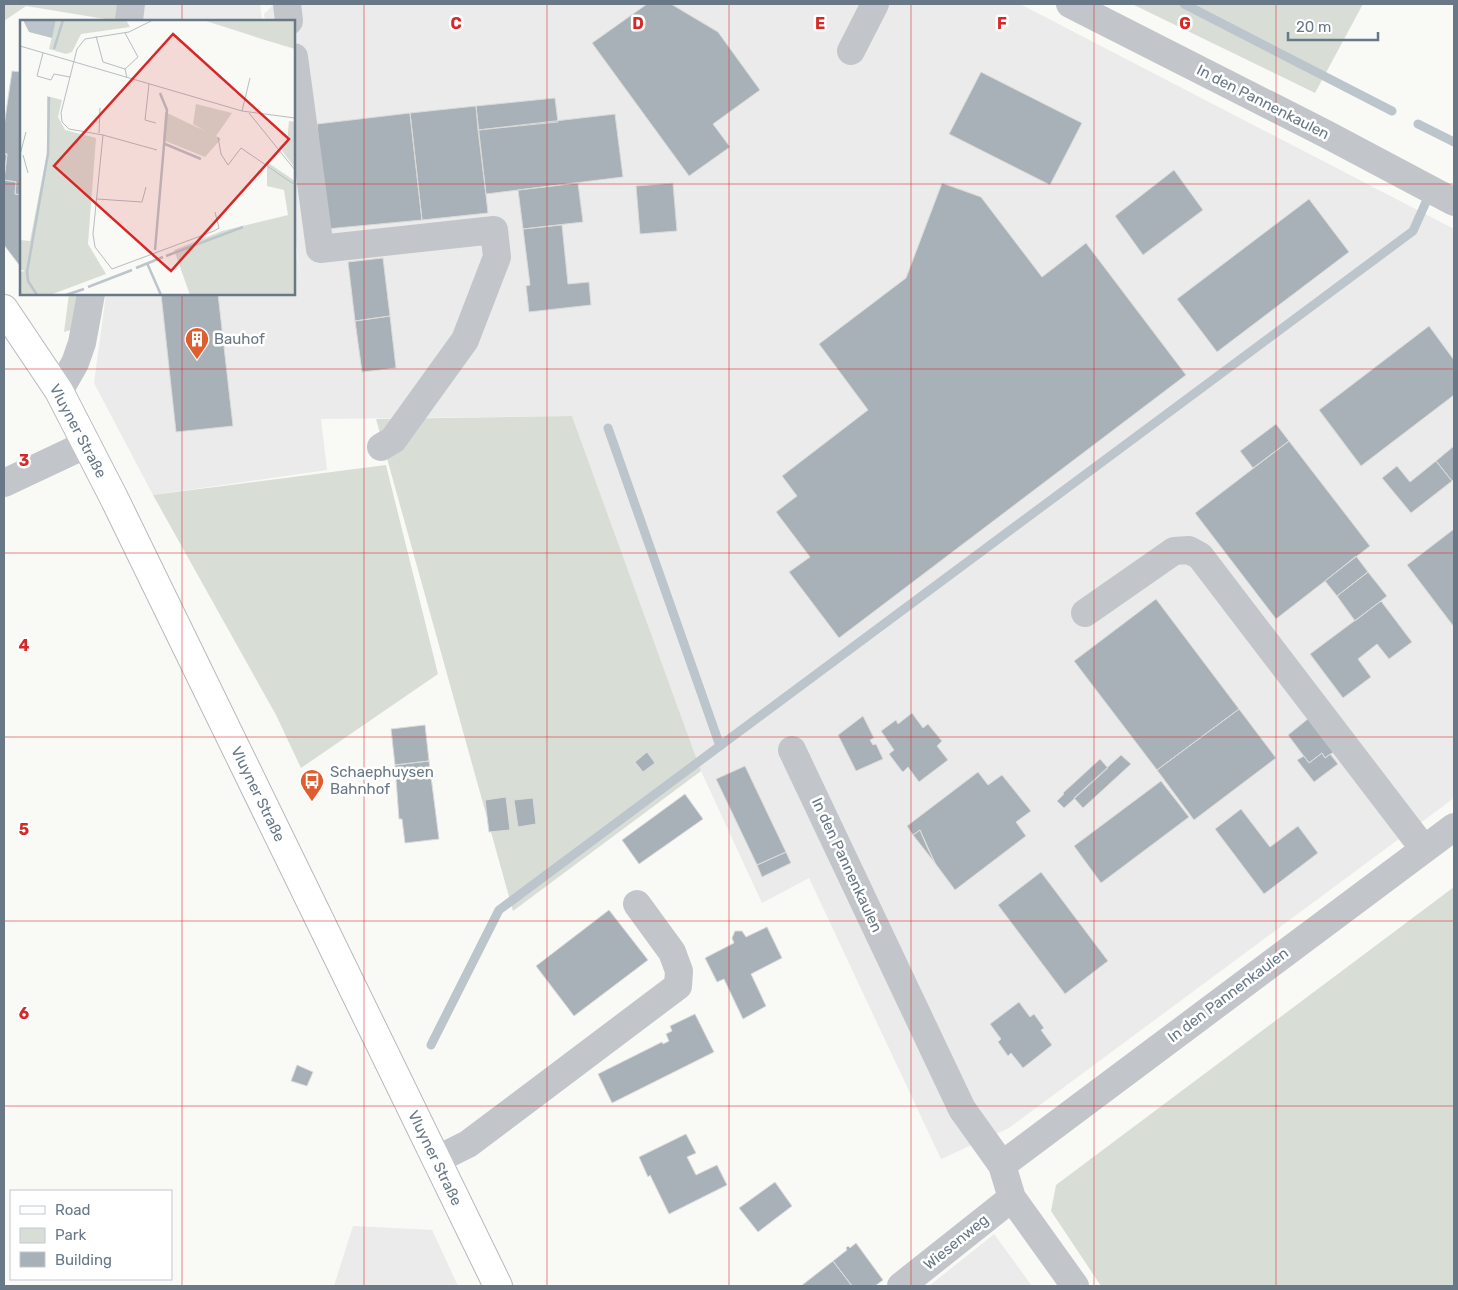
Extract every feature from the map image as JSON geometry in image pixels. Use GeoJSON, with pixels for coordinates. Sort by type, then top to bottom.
{"type":"FeatureCollection","features":[{"type":"Feature","properties":{"kind":"main road","name":"Vluyner Straße"},"geometry":{"type":"LineString","coordinates":[[4,309],[59,391],[87,444],[498,1286]]}},
{"type":"Feature","properties":{"kind":"street"},"geometry":{"type":"LineString","coordinates":[[129,20],[131,4]]}},
{"type":"Feature","properties":{"kind":"street"},"geometry":{"type":"LineString","coordinates":[[286,4],[289,20]]}},
{"type":"Feature","properties":{"kind":"street"},"geometry":{"type":"LineString","coordinates":[[851,51],[875,4]]}},
{"type":"Feature","properties":{"kind":"street","name":"In den Pannenkaulen"},"geometry":{"type":"LineString","coordinates":[[1070,4],[1326,134],[1454,202]]}},
{"type":"Feature","properties":{"kind":"street"},"geometry":{"type":"LineString","coordinates":[[295,64],[320,249],[494,230],[497,257],[465,340],[393,440],[381,447]]}},
{"type":"Feature","properties":{"kind":"street"},"geometry":{"type":"LineString","coordinates":[[59,391],[75,363],[82,343],[91,295]]}},
{"type":"Feature","properties":{"kind":"street"},"geometry":{"type":"LineString","coordinates":[[4,483],[87,444]]}},
{"type":"Feature","properties":{"kind":"street"},"geometry":{"type":"LineString","coordinates":[[1084,613],[1174,551],[1189,550],[1200,556],[1424,849]]}},
{"type":"Feature","properties":{"kind":"street","name":"In den Pannenkaulen"},"geometry":{"type":"LineString","coordinates":[[792,750],[962,1109],[1002,1165],[1012,1198],[1074,1286]]}},
{"type":"Feature","properties":{"kind":"street","name":"In den Pannenkaulen"},"geometry":{"type":"LineString","coordinates":[[1002,1165],[1454,827]]}},
{"type":"Feature","properties":{"kind":"street"},"geometry":{"type":"LineString","coordinates":[[436,1160],[459,1150],[480,1136],[678,986],[679,971],[672,952],[637,904]]}},
{"type":"Feature","properties":{"kind":"street","name":"Wiesenweg"},"geometry":{"type":"LineString","coordinates":[[901,1286],[1012,1198]]}},
{"type":"Feature","properties":{"kind":"shaded area"},"geometry":{"type":"Polygon","coordinates":[[[145,4],[260,4],[262,20],[143,20],[145,4]]]}},
{"type":"Feature","properties":{"kind":"shaded area"},"geometry":{"type":"Polygon","coordinates":[[[274,4],[1020,4],[1454,229],[1454,798],[1009,1128],[941,1159],[809,878],[762,903],[701,771],[572,416],[321,419],[327,470],[153,495],[94,383],[106,295],[295,295],[295,243],[303,293],[295,237],[295,20],[265,20],[264,14],[274,4]]]}},
{"type":"Feature","properties":{"kind":"shaded area"},"geometry":{"type":"Polygon","coordinates":[[[353,1226],[432,1230],[458,1286],[334,1286],[353,1226]]]}},
{"type":"Feature","properties":{"kind":"shaded area"},"geometry":{"type":"Polygon","coordinates":[[[994,1234],[1032,1286],[929,1286],[983,1243],[994,1234]]]}},
{"type":"Feature","properties":{"kind":"green space"},"geometry":{"type":"Polygon","coordinates":[[[4,4],[119,4],[116,20],[105,20],[26,6],[4,21],[4,4]]]}},
{"type":"Feature","properties":{"kind":"green space"},"geometry":{"type":"Polygon","coordinates":[[[1132,4],[1363,4],[1315,93],[1132,4]]]}},
{"type":"Feature","properties":{"kind":"green space"},"geometry":{"type":"Polygon","coordinates":[[[69,295],[79,295],[74,329],[64,332],[69,295]]]}},
{"type":"Feature","properties":{"kind":"green space"},"geometry":{"type":"Polygon","coordinates":[[[572,416],[701,771],[513,911],[376,419],[572,416]]]}},
{"type":"Feature","properties":{"kind":"green space"},"geometry":{"type":"Polygon","coordinates":[[[386,465],[438,674],[301,768],[276,715],[153,495],[386,465]]]}},
{"type":"Feature","properties":{"kind":"green space"},"geometry":{"type":"Polygon","coordinates":[[[1454,887],[1454,1286],[1101,1286],[1051,1211],[1056,1185],[1454,887]]]}},
{"type":"Feature","properties":{"kind":"building"},"geometry":{"type":"Polygon","coordinates":[[[647,4],[671,4],[718,32],[760,90],[713,124],[730,147],[689,176],[592,43],[647,4]]]}},
{"type":"Feature","properties":{"kind":"building"},"geometry":{"type":"Polygon","coordinates":[[[12,71],[20,72],[20,195],[15,194],[16,182],[4,180],[7,154],[4,154],[4,126],[12,71]]]}},
{"type":"Feature","properties":{"kind":"building"},"geometry":{"type":"Polygon","coordinates":[[[981,72],[1082,123],[1050,185],[949,134],[981,72]]]}},
{"type":"Feature","properties":{"kind":"building"},"geometry":{"type":"Polygon","coordinates":[[[555,98],[558,122],[478,130],[476,106],[555,98]]]}},
{"type":"Feature","properties":{"kind":"building"},"geometry":{"type":"Polygon","coordinates":[[[476,106],[488,213],[422,220],[410,113],[476,106]]]}},
{"type":"Feature","properties":{"kind":"building"},"geometry":{"type":"Polygon","coordinates":[[[410,113],[422,220],[326,229],[317,124],[410,113]]]}},
{"type":"Feature","properties":{"kind":"building"},"geometry":{"type":"Polygon","coordinates":[[[615,114],[623,177],[486,194],[478,130],[615,114]]]}},
{"type":"Feature","properties":{"kind":"building"},"geometry":{"type":"Polygon","coordinates":[[[4,154],[7,154],[4,177],[4,154]]]}},
{"type":"Feature","properties":{"kind":"building"},"geometry":{"type":"Polygon","coordinates":[[[1174,170],[1203,210],[1143,255],[1115,216],[1174,170]]]}},
{"type":"Feature","properties":{"kind":"building"},"geometry":{"type":"Polygon","coordinates":[[[4,180],[16,182],[15,194],[20,195],[20,266],[4,245],[4,180]]]}},
{"type":"Feature","properties":{"kind":"building"},"geometry":{"type":"Polygon","coordinates":[[[578,183],[583,222],[523,229],[518,190],[578,183]]]}},
{"type":"Feature","properties":{"kind":"building"},"geometry":{"type":"Polygon","coordinates":[[[673,183],[677,231],[640,234],[636,186],[673,183]]]}},
{"type":"Feature","properties":{"kind":"building"},"geometry":{"type":"Polygon","coordinates":[[[942,183],[981,197],[1042,277],[1086,243],[1186,375],[839,638],[789,572],[810,557],[776,512],[797,496],[782,476],[868,410],[819,344],[906,278],[942,183]]]}},
{"type":"Feature","properties":{"kind":"building"},"geometry":{"type":"Polygon","coordinates":[[[1309,199],[1349,252],[1217,352],[1177,299],[1309,199]]]}},
{"type":"Feature","properties":{"kind":"building"},"geometry":{"type":"Polygon","coordinates":[[[562,225],[568,284],[589,282],[591,305],[529,312],[526,286],[530,285],[523,229],[562,225]]]}},
{"type":"Feature","properties":{"kind":"building"},"geometry":{"type":"Polygon","coordinates":[[[383,258],[390,316],[355,321],[348,262],[383,258]]]}},
{"type":"Feature","properties":{"kind":"building","name":"Bauhof"},"geometry":{"type":"Polygon","coordinates":[[[161,295],[218,295],[233,426],[176,432],[161,295]]]}},
{"type":"Feature","properties":{"kind":"building"},"geometry":{"type":"Polygon","coordinates":[[[390,316],[396,368],[362,372],[355,321],[390,316]]]}},
{"type":"Feature","properties":{"kind":"building"},"geometry":{"type":"Polygon","coordinates":[[[1429,326],[1454,360],[1454,395],[1361,466],[1319,410],[1429,326]]]}},
{"type":"Feature","properties":{"kind":"building"},"geometry":{"type":"Polygon","coordinates":[[[1276,424],[1289,441],[1253,468],[1240,451],[1276,424]]]}},
{"type":"Feature","properties":{"kind":"building"},"geometry":{"type":"Polygon","coordinates":[[[1289,441],[1370,546],[1276,619],[1195,513],[1289,441]]]}},
{"type":"Feature","properties":{"kind":"building"},"geometry":{"type":"Polygon","coordinates":[[[1454,446],[1454,479],[1452,481],[1436,461],[1454,446]]]}},
{"type":"Feature","properties":{"kind":"building"},"geometry":{"type":"Polygon","coordinates":[[[1436,461],[1452,481],[1411,513],[1382,478],[1397,466],[1410,482],[1436,461]]]}},
{"type":"Feature","properties":{"kind":"building"},"geometry":{"type":"Polygon","coordinates":[[[1454,529],[1454,627],[1407,565],[1454,529]]]}},
{"type":"Feature","properties":{"kind":"building"},"geometry":{"type":"Polygon","coordinates":[[[1356,556],[1368,572],[1337,596],[1325,581],[1356,556]]]}},
{"type":"Feature","properties":{"kind":"building"},"geometry":{"type":"Polygon","coordinates":[[[1368,572],[1387,596],[1355,621],[1337,596],[1368,572]]]}},
{"type":"Feature","properties":{"kind":"building"},"geometry":{"type":"Polygon","coordinates":[[[1156,599],[1239,709],[1157,770],[1074,661],[1156,599]]]}},
{"type":"Feature","properties":{"kind":"building"},"geometry":{"type":"Polygon","coordinates":[[[1381,601],[1412,642],[1389,659],[1377,644],[1358,659],[1371,677],[1343,698],[1310,654],[1381,601]]]}},
{"type":"Feature","properties":{"kind":"building"},"geometry":{"type":"Polygon","coordinates":[[[1239,709],[1276,758],[1194,820],[1157,770],[1239,709]]]}},
{"type":"Feature","properties":{"kind":"building"},"geometry":{"type":"Polygon","coordinates":[[[912,713],[923,728],[928,724],[942,741],[937,746],[948,760],[919,782],[908,767],[903,772],[889,754],[894,750],[881,731],[896,720],[898,724],[912,713]]]}},
{"type":"Feature","properties":{"kind":"building"},"geometry":{"type":"Polygon","coordinates":[[[863,716],[874,738],[870,740],[873,745],[876,744],[883,759],[856,771],[838,735],[863,716]]]}},
{"type":"Feature","properties":{"kind":"building"},"geometry":{"type":"Polygon","coordinates":[[[1309,718],[1335,751],[1325,758],[1322,753],[1309,763],[1288,735],[1309,718]]]}},
{"type":"Feature","properties":{"kind":"building"},"geometry":{"type":"Polygon","coordinates":[[[425,725],[429,761],[395,765],[391,729],[425,725]]]}},
{"type":"Feature","properties":{"kind":"building"},"geometry":{"type":"Polygon","coordinates":[[[647,752],[655,763],[643,772],[635,762],[647,752]]]}},
{"type":"Feature","properties":{"kind":"building"},"geometry":{"type":"Polygon","coordinates":[[[1322,753],[1325,758],[1330,754],[1338,764],[1314,782],[1297,760],[1304,756],[1309,763],[1322,753]]]}},
{"type":"Feature","properties":{"kind":"building"},"geometry":{"type":"Polygon","coordinates":[[[1121,755],[1131,764],[1083,808],[1074,798],[1121,755]]]}},
{"type":"Feature","properties":{"kind":"building"},"geometry":{"type":"Polygon","coordinates":[[[1100,759],[1108,768],[1064,808],[1057,801],[1063,793],[1100,759]]]}},
{"type":"Feature","properties":{"kind":"building"},"geometry":{"type":"Polygon","coordinates":[[[429,761],[439,839],[405,843],[402,819],[399,819],[395,765],[429,761]]]}},
{"type":"Feature","properties":{"kind":"building"},"geometry":{"type":"Polygon","coordinates":[[[745,766],[786,852],[757,865],[716,779],[745,766]]]}},
{"type":"Feature","properties":{"kind":"building"},"geometry":{"type":"Polygon","coordinates":[[[978,772],[988,785],[1002,775],[1031,811],[1016,822],[1026,836],[955,890],[935,863],[920,830],[913,835],[907,826],[978,772]]]}},
{"type":"Feature","properties":{"kind":"building"},"geometry":{"type":"Polygon","coordinates":[[[1161,781],[1189,817],[1101,883],[1074,846],[1161,781]]]}},
{"type":"Feature","properties":{"kind":"building"},"geometry":{"type":"Polygon","coordinates":[[[685,794],[703,819],[639,864],[622,840],[685,794]]]}},
{"type":"Feature","properties":{"kind":"building"},"geometry":{"type":"Polygon","coordinates":[[[506,797],[510,830],[489,832],[485,800],[506,797]]]}},
{"type":"Feature","properties":{"kind":"building"},"geometry":{"type":"Polygon","coordinates":[[[533,798],[536,824],[518,827],[514,800],[533,798]]]}},
{"type":"Feature","properties":{"kind":"building"},"geometry":{"type":"Polygon","coordinates":[[[1241,809],[1270,847],[1298,826],[1318,853],[1264,894],[1215,829],[1241,809]]]}},
{"type":"Feature","properties":{"kind":"building"},"geometry":{"type":"Polygon","coordinates":[[[920,830],[927,847],[935,863],[913,835],[920,830]]]}},
{"type":"Feature","properties":{"kind":"building"},"geometry":{"type":"Polygon","coordinates":[[[786,852],[791,863],[762,877],[757,865],[786,852]]]}},
{"type":"Feature","properties":{"kind":"building"},"geometry":{"type":"Polygon","coordinates":[[[1041,872],[1108,961],[1065,994],[998,905],[1041,872]]]}},
{"type":"Feature","properties":{"kind":"building"},"geometry":{"type":"Polygon","coordinates":[[[609,910],[648,960],[574,1016],[536,966],[609,910]]]}},
{"type":"Feature","properties":{"kind":"building"},"geometry":{"type":"Polygon","coordinates":[[[767,927],[782,958],[751,974],[766,1006],[743,1019],[724,979],[717,982],[705,958],[734,943],[732,938],[735,931],[742,931],[746,937],[767,927]]]}},
{"type":"Feature","properties":{"kind":"building"},"geometry":{"type":"Polygon","coordinates":[[[1019,1002],[1030,1017],[1034,1014],[1044,1028],[1041,1030],[1052,1045],[1023,1068],[1011,1053],[1008,1056],[998,1042],[1001,1039],[990,1024],[1019,1002]]]}},
{"type":"Feature","properties":{"kind":"building"},"geometry":{"type":"Polygon","coordinates":[[[695,1014],[714,1052],[612,1103],[598,1074],[662,1042],[663,1044],[669,1041],[666,1034],[672,1031],[670,1026],[695,1014]]]}},
{"type":"Feature","properties":{"kind":"building"},"geometry":{"type":"Polygon","coordinates":[[[297,1065],[313,1072],[307,1086],[291,1081],[297,1065]]]}},
{"type":"Feature","properties":{"kind":"building"},"geometry":{"type":"Polygon","coordinates":[[[686,1134],[696,1153],[687,1157],[696,1175],[717,1165],[727,1185],[669,1214],[639,1157],[686,1134]]]}},
{"type":"Feature","properties":{"kind":"building"},"geometry":{"type":"Polygon","coordinates":[[[775,1182],[792,1206],[758,1232],[739,1208],[775,1182]]]}},
{"type":"Feature","properties":{"kind":"building"},"geometry":{"type":"Polygon","coordinates":[[[856,1243],[883,1280],[875,1286],[852,1286],[833,1261],[847,1250],[848,1246],[850,1248],[856,1243]]]}},
{"type":"Feature","properties":{"kind":"building"},"geometry":{"type":"Polygon","coordinates":[[[833,1261],[852,1286],[801,1286],[833,1261]]]}},
{"type":"Feature","properties":{"kind":"waterway"},"geometry":{"type":"LineString","coordinates":[[1184,4],[1392,111]]}},
{"type":"Feature","properties":{"kind":"waterway"},"geometry":{"type":"LineString","coordinates":[[1418,124],[1454,142]]}},
{"type":"Feature","properties":{"kind":"waterway"},"geometry":{"type":"LineString","coordinates":[[431,1045],[499,910],[1413,231],[1430,193]]}},
{"type":"Feature","properties":{"kind":"waterway"},"geometry":{"type":"LineString","coordinates":[[608,428],[720,746]]}},
{"type":"Feature","properties":{"kind":"place","name":"Bauhof"},"geometry":{"type":"Point","coordinates":[197,360]}},
{"type":"Feature","properties":{"kind":"place","name":"Schaephuysen Bahnhof"},"geometry":{"type":"Point","coordinates":[312,802]}}]}
